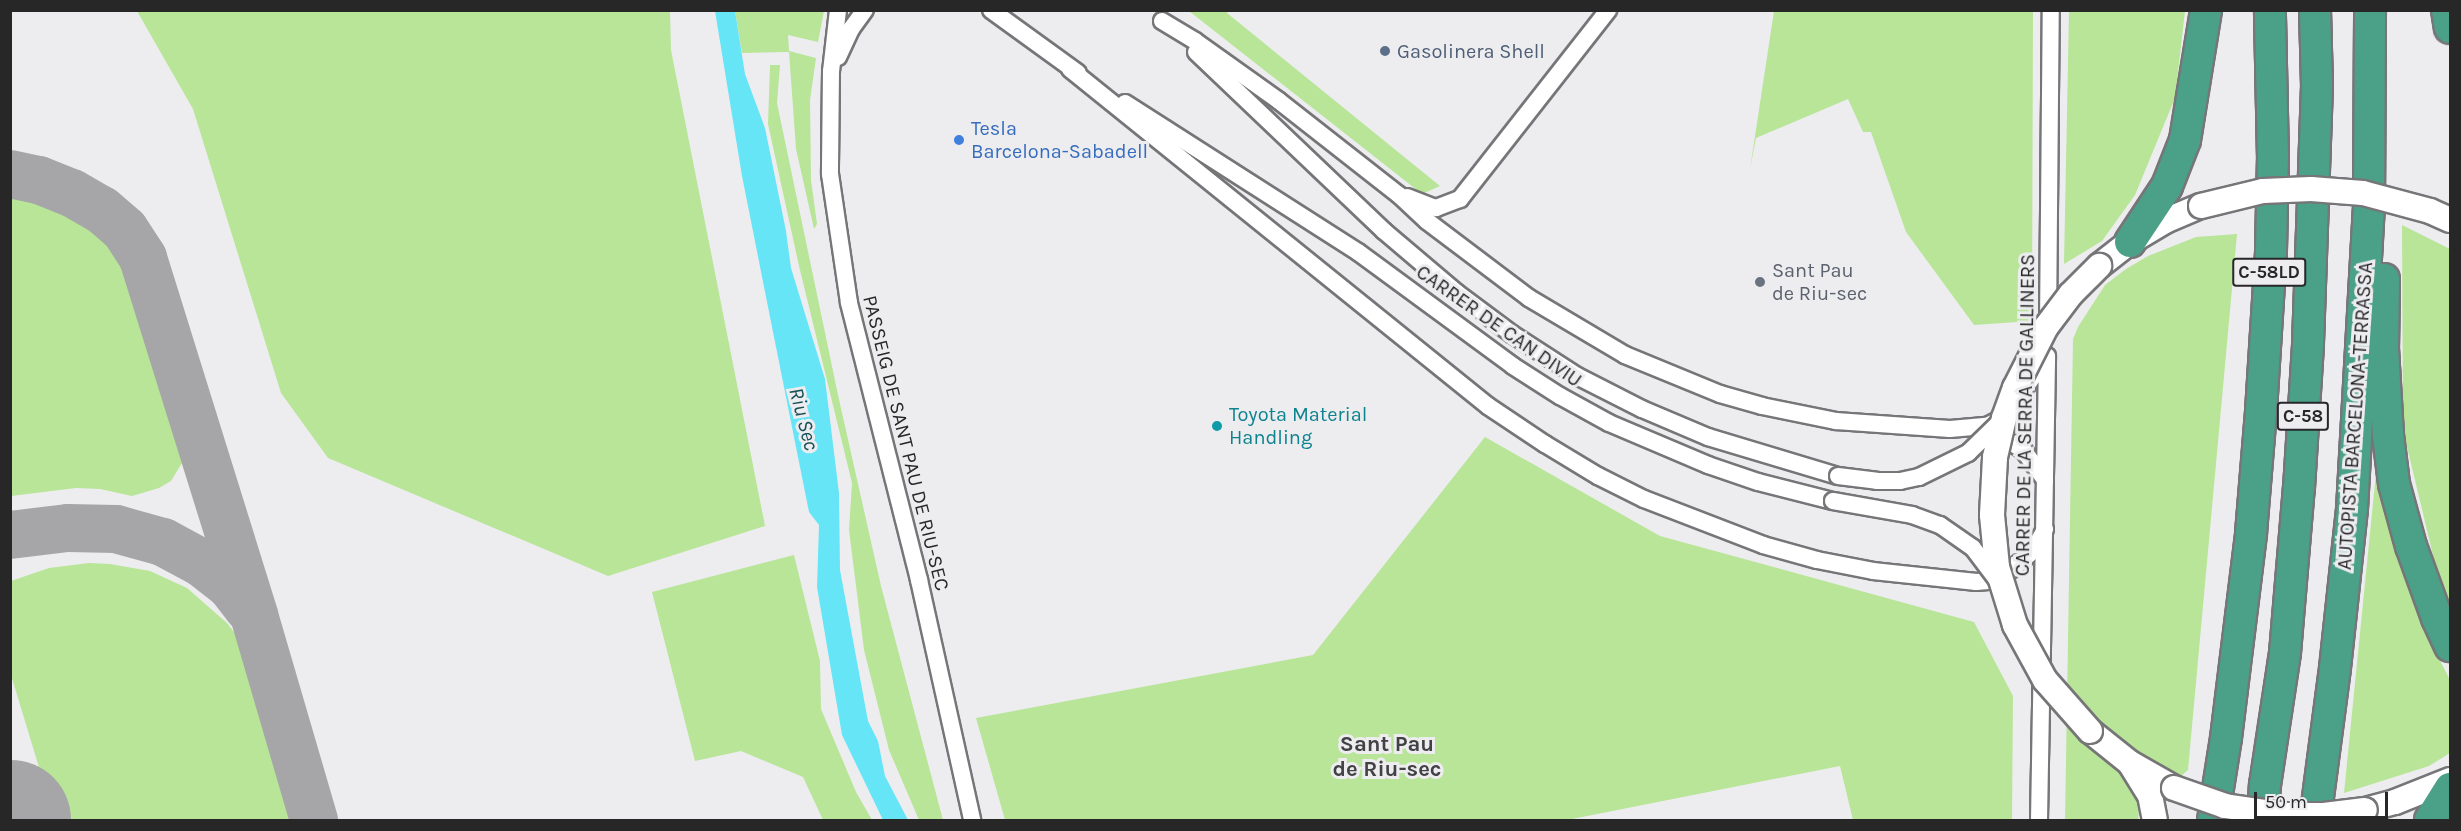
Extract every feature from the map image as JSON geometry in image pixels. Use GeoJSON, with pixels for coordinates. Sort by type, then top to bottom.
{"type":"FeatureCollection","features":[{"type":"Feature","properties":{"kind":"highway"},"geometry":{"type":"LineString","coordinates":[[2130,242],[2167,186],[2185,140],[2206,10]]}},
{"type":"Feature","properties":{"kind":"highway","name":"C-58LD"},"geometry":{"type":"LineString","coordinates":[[2213,820],[2226,738],[2251,532],[2260,422],[2272,217],[2270,10]]}},
{"type":"Feature","properties":{"kind":"highway","name":"C-58"},"geometry":{"type":"LineString","coordinates":[[2263,820],[2265,785],[2285,653],[2300,477],[2308,343],[2316,110],[2316,10]]}},
{"type":"Feature","properties":{"kind":"highway","name":"AUTOPISTA BARCELONA-TERRASSA"},"geometry":{"type":"LineString","coordinates":[[2315,820],[2335,668],[2352,509],[2369,209],[2370,10]]}},
{"type":"Feature","properties":{"kind":"highway"},"geometry":{"type":"LineString","coordinates":[[2447,10],[2451,28]]}},
{"type":"Feature","properties":{"kind":"highway"},"geometry":{"type":"LineString","coordinates":[[2369,209],[2384,276],[2383,348],[2388,435],[2394,484],[2411,546],[2437,618],[2451,646]]}},
{"type":"Feature","properties":{"kind":"highway"},"geometry":{"type":"LineString","coordinates":[[2430,820],[2451,788]]}},
{"type":"Feature","properties":{"kind":"street","name":"PASSEIG DE SANT PAU DE RIU-SEC"},"geometry":{"type":"LineString","coordinates":[[838,10],[831,71],[830,174],[849,303],[919,580],[972,820]]}},
{"type":"Feature","properties":{"kind":"street","name":"PASSEIG DE SANT PAU DE RIU-SEC"},"geometry":{"type":"LineString","coordinates":[[831,71],[851,29],[865,10]]}},
{"type":"Feature","properties":{"kind":"street","name":"CARRER DE CAN DIVIU"},"geometry":{"type":"LineString","coordinates":[[991,10],[1070,69],[1488,406],[1598,476],[1692,519],[1763,545],[1873,571],[1976,582],[1992,581],[2012,569],[2033,551],[2045,529]]}},
{"type":"Feature","properties":{"kind":"street","name":"CARRER DE CAN DIVIU"},"geometry":{"type":"LineString","coordinates":[[1148,10],[1263,114],[1384,231],[1457,293],[1512,334],[1577,376],[1642,409],[1708,437],[1839,476],[1877,481],[1900,481],[1919,477],[1968,453],[1995,422],[2002,418],[2047,357]]}},
{"type":"Feature","properties":{"kind":"street"},"geometry":{"type":"LineString","coordinates":[[1400,195],[1436,208],[1460,198],[1608,10]]}},
{"type":"Feature","properties":{"kind":"street","name":"CARRER DE LA SERRA DE GALLINERS"},"geometry":{"type":"LineString","coordinates":[[2039,820],[2051,10]]}},
{"type":"Feature","properties":{"kind":"street","name":"CARRER DE CAN DIVIU"},"geometry":{"type":"LineString","coordinates":[[1162,21],[1196,41],[1279,101],[1400,195],[1427,221],[1529,298],[1625,355],[1671,375],[1762,406],[1836,421],[1916,429],[1995,422]]}},
{"type":"Feature","properties":{"kind":"street","name":"CARRER DE CAN DIVIU"},"geometry":{"type":"LineString","coordinates":[[1070,69],[1211,156],[1358,252],[1513,366],[1560,396],[1609,423],[1689,458],[1758,482],[1833,501],[1912,516],[1940,525],[1973,548],[2004,591]]}},
{"type":"Feature","properties":{"kind":"street"},"geometry":{"type":"LineString","coordinates":[[2451,220],[2430,211],[2363,193],[2311,189],[2263,191],[2201,206],[2165,221],[2130,242],[2099,266],[2071,294],[2046,327],[1995,422],[1992,515],[1997,567],[2004,591],[2015,625],[2044,680],[2090,731],[2130,763],[2174,788],[2225,806],[2286,815],[2324,815],[2365,810],[2395,802],[2451,780]]}},
{"type":"Feature","properties":{"kind":"street"},"geometry":{"type":"LineString","coordinates":[[1995,422],[2024,451],[2045,480]]}},
{"type":"Feature","properties":{"kind":"street","name":"CARRER DE CAN DIVIU"},"geometry":{"type":"LineString","coordinates":[[1976,582],[1993,590],[2013,606],[2042,644]]}},
{"type":"Feature","properties":{"kind":"street"},"geometry":{"type":"LineString","coordinates":[[2130,763],[2150,795],[2155,820]]}},
{"type":"Feature","properties":{"kind":"green space"},"geometry":{"type":"Polygon","coordinates":[[[137,11],[670,11],[671,50],[765,526],[608,576],[328,458],[281,393],[193,109],[137,11]]]}},
{"type":"Feature","properties":{"kind":"green space"},"geometry":{"type":"Polygon","coordinates":[[[735,11],[824,11],[818,42],[788,35],[789,51],[816,58],[810,100],[811,180],[817,224],[814,229],[796,149],[789,52],[742,53],[735,11]]]}},
{"type":"Feature","properties":{"kind":"green space"},"geometry":{"type":"Polygon","coordinates":[[[1189,11],[1228,11],[1227,13],[1440,186],[1422,194],[1189,11]]]}},
{"type":"Feature","properties":{"kind":"green space"},"geometry":{"type":"Polygon","coordinates":[[[1774,11],[2033,11],[2032,321],[1974,325],[1906,232],[1871,132],[1863,132],[1848,99],[1756,138],[1750,169],[1774,11]]]}},
{"type":"Feature","properties":{"kind":"green space"},"geometry":{"type":"Polygon","coordinates":[[[2069,11],[2185,11],[2175,98],[2135,195],[2102,241],[2064,264],[2069,11]]]}},
{"type":"Feature","properties":{"kind":"green space"},"geometry":{"type":"Polygon","coordinates":[[[770,65],[780,65],[777,103],[838,395],[881,586],[943,820],[919,820],[889,750],[864,650],[849,530],[852,483],[799,266],[768,124],[770,65]]]}},
{"type":"Feature","properties":{"kind":"green space"},"geometry":{"type":"Polygon","coordinates":[[[10,191],[44,199],[89,222],[115,246],[137,284],[188,453],[171,481],[159,488],[132,496],[100,489],[76,488],[11,496],[10,191]]]}},
{"type":"Feature","properties":{"kind":"green space"},"geometry":{"type":"Polygon","coordinates":[[[2402,225],[2450,249],[2450,603],[2437,572],[2403,430],[2402,225]]]}},
{"type":"Feature","properties":{"kind":"green space"},"geometry":{"type":"Polygon","coordinates":[[[2237,234],[2188,770],[2139,812],[2138,820],[2065,820],[2073,339],[2078,327],[2105,285],[2126,269],[2148,256],[2196,237],[2237,234]]]}},
{"type":"Feature","properties":{"kind":"green space"},"geometry":{"type":"Polygon","coordinates":[[[1485,437],[1660,536],[1974,622],[2013,696],[2012,820],[1853,820],[1840,766],[1567,820],[1005,820],[976,718],[1313,655],[1485,437]]]}},
{"type":"Feature","properties":{"kind":"green space"},"geometry":{"type":"Polygon","coordinates":[[[2377,463],[2427,635],[2450,680],[2450,753],[2429,766],[2344,793],[2377,463]]]}},
{"type":"Feature","properties":{"kind":"green space"},"geometry":{"type":"Polygon","coordinates":[[[794,555],[820,661],[821,709],[856,792],[872,820],[823,820],[803,777],[741,751],[695,761],[652,592],[794,555]]]}},
{"type":"Feature","properties":{"kind":"green space"},"geometry":{"type":"Polygon","coordinates":[[[89,563],[150,571],[187,588],[227,623],[241,641],[254,669],[298,820],[55,820],[11,675],[11,581],[49,568],[89,563]]]}},
{"type":"Feature","properties":{"kind":"water","name":"Riu Sec"},"geometry":{"type":"Polygon","coordinates":[[[715,11],[735,11],[745,74],[765,128],[786,231],[791,268],[825,379],[839,493],[840,570],[868,721],[878,741],[885,776],[908,820],[883,820],[842,735],[817,587],[819,525],[809,512],[742,176],[715,11]]]}},
{"type":"Feature","properties":{"kind":"taxiway"},"geometry":{"type":"LineString","coordinates":[[10,174],[39,180],[72,193],[102,210],[125,230],[143,258],[254,615],[314,820]]}},
{"type":"Feature","properties":{"kind":"taxiway"},"geometry":{"type":"LineString","coordinates":[[10,535],[68,528],[116,529],[163,542],[202,563],[231,586],[249,609]]}},
{"type":"Feature","properties":{"kind":"place","name":"Gasolinera Shell"},"geometry":{"type":"Point","coordinates":[1385,51]}},
{"type":"Feature","properties":{"kind":"place","name":"Tesla Barcelona-Sabadell"},"geometry":{"type":"Point","coordinates":[959,140]}},
{"type":"Feature","properties":{"kind":"place","name":"Sant Pau de Riu-sec"},"geometry":{"type":"Point","coordinates":[1760,282]}},
{"type":"Feature","properties":{"kind":"place","name":"Toyota Material Handling"},"geometry":{"type":"Point","coordinates":[1217,426]}},
{"type":"Feature","properties":{"kind":"district","name":"Sant Pau de Riu-sec"},"geometry":{"type":"Point","coordinates":[1387,756]}}]}
